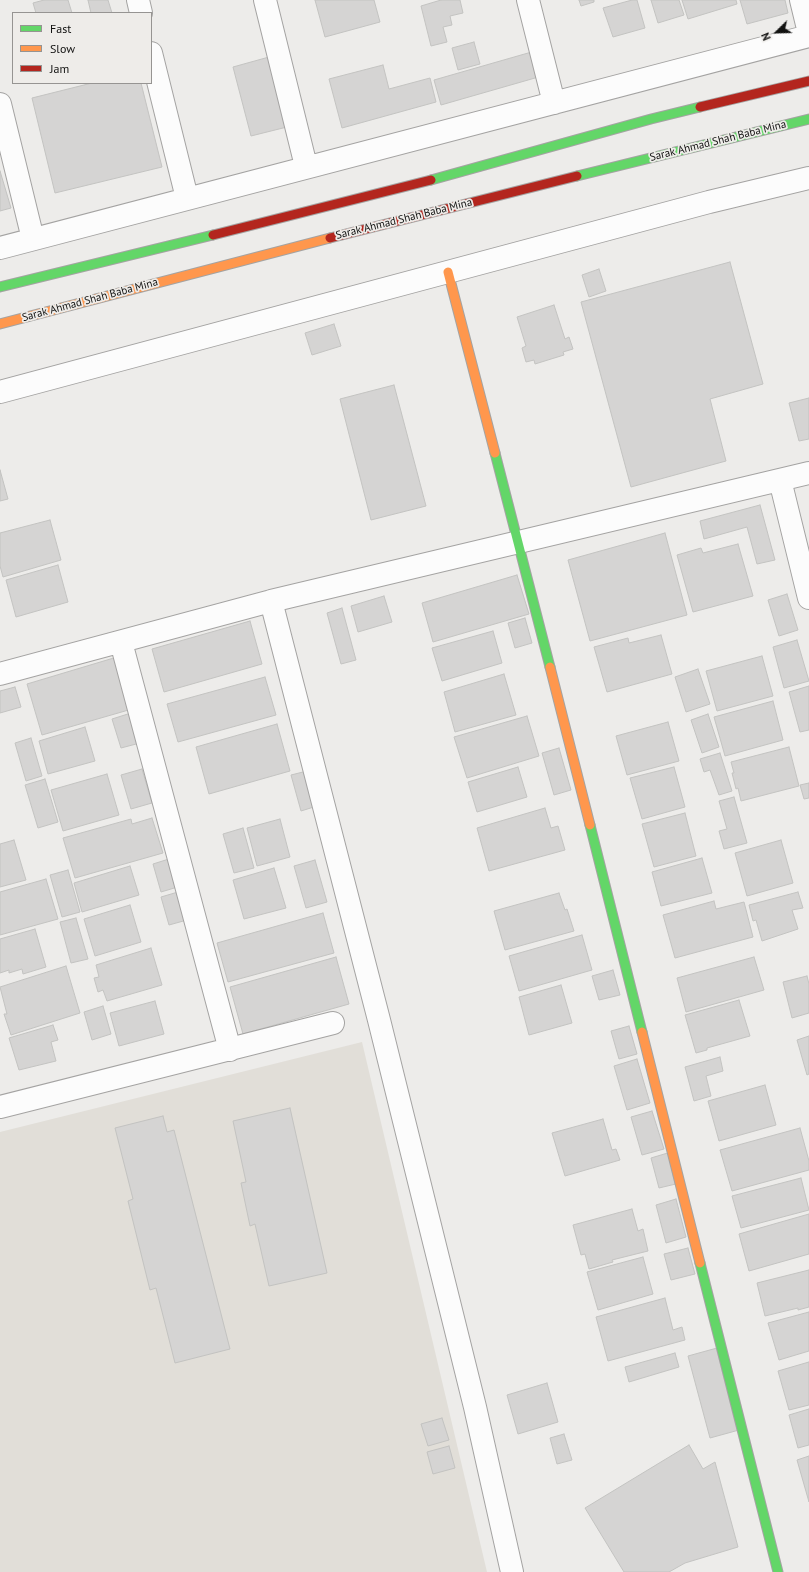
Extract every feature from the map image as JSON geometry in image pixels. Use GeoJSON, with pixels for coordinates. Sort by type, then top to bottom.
{"type":"FeatureCollection","features":[{"type":"Feature","properties":{"kind":"main road"},"geometry":{"type":"LineString","coordinates":[[0,287],[399,189],[651,119],[809,81]]}},
{"type":"Feature","properties":{"kind":"main road","name":"Sarak Ahmad Shah Baba Mina"},"geometry":{"type":"LineString","coordinates":[[0,324],[403,219],[809,119]]}},
{"type":"Feature","properties":{"kind":"main road"},"geometry":{"type":"LineString","coordinates":[[448,272],[518,541],[778,1572]]}},
{"type":"Feature","properties":{"kind":"street"},"geometry":{"type":"LineString","coordinates":[[138,0],[141,12]]}},
{"type":"Feature","properties":{"kind":"street"},"geometry":{"type":"LineString","coordinates":[[265,0],[306,166]]}},
{"type":"Feature","properties":{"kind":"street"},"geometry":{"type":"LineString","coordinates":[[528,0],[554,103]]}},
{"type":"Feature","properties":{"kind":"street"},"geometry":{"type":"LineString","coordinates":[[0,248],[306,166],[554,103],[809,34],[800,0]]}},
{"type":"Feature","properties":{"kind":"street"},"geometry":{"type":"LineString","coordinates":[[152,57],[187,198]]}},
{"type":"Feature","properties":{"kind":"street"},"geometry":{"type":"LineString","coordinates":[[0,104],[33,239]]}},
{"type":"Feature","properties":{"kind":"street"},"geometry":{"type":"LineString","coordinates":[[0,392],[709,202],[809,178]]}},
{"type":"Feature","properties":{"kind":"street"},"geometry":{"type":"LineString","coordinates":[[0,674],[271,601],[518,541],[809,473]]}},
{"type":"Feature","properties":{"kind":"street"},"geometry":{"type":"LineString","coordinates":[[780,480],[809,598]]}},
{"type":"Feature","properties":{"kind":"street"},"geometry":{"type":"LineString","coordinates":[[271,601],[379,1020],[475,1407],[512,1572]]}},
{"type":"Feature","properties":{"kind":"street"},"geometry":{"type":"LineString","coordinates":[[121,642],[230,1050]]}},
{"type":"Feature","properties":{"kind":"street"},"geometry":{"type":"LineString","coordinates":[[0,1107],[333,1023]]}},
{"type":"Feature","properties":{"kind":"shaded area"},"geometry":{"type":"Polygon","coordinates":[[[362,1042],[487,1572],[0,1572],[0,1132],[362,1042]]]}},
{"type":"Feature","properties":{"kind":"building"},"geometry":{"type":"Polygon","coordinates":[[[44,0],[68,0],[72,12],[36,12],[33,3],[44,0]]]}},
{"type":"Feature","properties":{"kind":"building"},"geometry":{"type":"Polygon","coordinates":[[[88,0],[108,0],[112,12],[91,12],[88,0]]]}},
{"type":"Feature","properties":{"kind":"building"},"geometry":{"type":"Polygon","coordinates":[[[315,0],[374,0],[380,22],[325,37],[315,0]]]}},
{"type":"Feature","properties":{"kind":"building"},"geometry":{"type":"Polygon","coordinates":[[[441,0],[460,0],[463,13],[450,16],[452,25],[443,27],[447,42],[431,46],[421,6],[441,0]]]}},
{"type":"Feature","properties":{"kind":"building"},"geometry":{"type":"Polygon","coordinates":[[[579,0],[594,0],[594,2],[581,6],[579,0]]]}},
{"type":"Feature","properties":{"kind":"building"},"geometry":{"type":"Polygon","coordinates":[[[637,0],[645,28],[613,37],[603,8],[637,0]]]}},
{"type":"Feature","properties":{"kind":"building"},"geometry":{"type":"Polygon","coordinates":[[[651,0],[679,0],[684,15],[658,23],[651,0]]]}},
{"type":"Feature","properties":{"kind":"building"},"geometry":{"type":"Polygon","coordinates":[[[682,0],[736,0],[737,4],[688,19],[682,0]]]}},
{"type":"Feature","properties":{"kind":"building"},"geometry":{"type":"Polygon","coordinates":[[[740,0],[785,0],[788,13],[747,24],[740,0]]]}},
{"type":"Feature","properties":{"kind":"building"},"geometry":{"type":"Polygon","coordinates":[[[474,42],[480,64],[458,70],[452,48],[474,42]]]}},
{"type":"Feature","properties":{"kind":"building"},"geometry":{"type":"Polygon","coordinates":[[[535,51],[542,76],[441,105],[434,80],[535,51]]]}},
{"type":"Feature","properties":{"kind":"building"},"geometry":{"type":"Polygon","coordinates":[[[269,57],[287,127],[251,136],[233,67],[269,57]]]}},
{"type":"Feature","properties":{"kind":"building"},"geometry":{"type":"Polygon","coordinates":[[[383,65],[389,89],[430,78],[436,102],[342,128],[329,79],[383,65]]]}},
{"type":"Feature","properties":{"kind":"building"},"geometry":{"type":"Polygon","coordinates":[[[88,84],[141,84],[162,167],[55,193],[32,98],[88,84]]]}},
{"type":"Feature","properties":{"kind":"building"},"geometry":{"type":"Polygon","coordinates":[[[0,171],[11,208],[0,211],[0,171]]]}},
{"type":"Feature","properties":{"kind":"building"},"geometry":{"type":"Polygon","coordinates":[[[730,262],[763,384],[710,399],[726,461],[631,487],[581,302],[730,262]]]}},
{"type":"Feature","properties":{"kind":"building"},"geometry":{"type":"Polygon","coordinates":[[[599,269],[606,291],[589,297],[582,275],[599,269]]]}},
{"type":"Feature","properties":{"kind":"building"},"geometry":{"type":"Polygon","coordinates":[[[554,305],[565,339],[569,337],[573,349],[563,352],[564,355],[535,364],[534,360],[526,362],[522,348],[526,346],[517,317],[554,305]]]}},
{"type":"Feature","properties":{"kind":"building"},"geometry":{"type":"Polygon","coordinates":[[[334,324],[341,346],[312,355],[305,333],[334,324]]]}},
{"type":"Feature","properties":{"kind":"building"},"geometry":{"type":"Polygon","coordinates":[[[394,385],[426,506],[371,520],[340,399],[394,385]]]}},
{"type":"Feature","properties":{"kind":"building"},"geometry":{"type":"Polygon","coordinates":[[[809,398],[809,439],[799,441],[789,403],[809,398]]]}},
{"type":"Feature","properties":{"kind":"building"},"geometry":{"type":"Polygon","coordinates":[[[0,470],[8,499],[0,501],[0,470]]]}},
{"type":"Feature","properties":{"kind":"building"},"geometry":{"type":"Polygon","coordinates":[[[760,505],[775,560],[757,564],[747,527],[704,539],[700,521],[760,505]]]}},
{"type":"Feature","properties":{"kind":"building"},"geometry":{"type":"Polygon","coordinates":[[[50,520],[61,560],[3,577],[0,566],[0,533],[50,520]]]}},
{"type":"Feature","properties":{"kind":"building"},"geometry":{"type":"Polygon","coordinates":[[[665,533],[687,615],[590,641],[568,560],[665,533]]]}},
{"type":"Feature","properties":{"kind":"building"},"geometry":{"type":"Polygon","coordinates":[[[738,544],[753,596],[693,612],[677,555],[701,548],[703,553],[738,544]]]}},
{"type":"Feature","properties":{"kind":"building"},"geometry":{"type":"Polygon","coordinates":[[[58,565],[68,602],[16,617],[6,580],[58,565]]]}},
{"type":"Feature","properties":{"kind":"building"},"geometry":{"type":"Polygon","coordinates":[[[517,575],[529,614],[433,642],[422,603],[517,575]]]}},
{"type":"Feature","properties":{"kind":"building"},"geometry":{"type":"Polygon","coordinates":[[[787,594],[798,630],[779,636],[768,600],[787,594]]]}},
{"type":"Feature","properties":{"kind":"building"},"geometry":{"type":"Polygon","coordinates":[[[384,596],[392,622],[358,632],[351,606],[384,596]]]}},
{"type":"Feature","properties":{"kind":"building"},"geometry":{"type":"Polygon","coordinates":[[[342,608],[356,660],[341,664],[327,613],[342,608]]]}},
{"type":"Feature","properties":{"kind":"building"},"geometry":{"type":"Polygon","coordinates":[[[525,618],[532,643],[515,648],[508,623],[525,618]]]}},
{"type":"Feature","properties":{"kind":"building"},"geometry":{"type":"Polygon","coordinates":[[[250,621],[262,664],[164,692],[152,649],[250,621]]]}},
{"type":"Feature","properties":{"kind":"building"},"geometry":{"type":"Polygon","coordinates":[[[493,631],[502,663],[442,681],[432,648],[493,631]]]}},
{"type":"Feature","properties":{"kind":"building"},"geometry":{"type":"Polygon","coordinates":[[[661,635],[672,674],[607,692],[594,647],[628,638],[629,643],[661,635]]]}},
{"type":"Feature","properties":{"kind":"building"},"geometry":{"type":"Polygon","coordinates":[[[797,640],[809,681],[784,688],[773,647],[797,640]]]}},
{"type":"Feature","properties":{"kind":"building"},"geometry":{"type":"Polygon","coordinates":[[[762,656],[773,696],[717,711],[706,671],[762,656]]]}},
{"type":"Feature","properties":{"kind":"building"},"geometry":{"type":"Polygon","coordinates":[[[117,657],[132,709],[42,735],[27,684],[117,657]]]}},
{"type":"Feature","properties":{"kind":"building"},"geometry":{"type":"Polygon","coordinates":[[[698,669],[710,704],[686,712],[675,677],[698,669]]]}},
{"type":"Feature","properties":{"kind":"building"},"geometry":{"type":"Polygon","coordinates":[[[504,674],[516,715],[455,732],[444,692],[504,674]]]}},
{"type":"Feature","properties":{"kind":"building"},"geometry":{"type":"Polygon","coordinates":[[[265,677],[276,715],[178,742],[167,704],[265,677]]]}},
{"type":"Feature","properties":{"kind":"building"},"geometry":{"type":"Polygon","coordinates":[[[809,686],[809,730],[800,732],[789,692],[809,686]]]}},
{"type":"Feature","properties":{"kind":"building"},"geometry":{"type":"Polygon","coordinates":[[[15,687],[21,707],[0,713],[0,691],[15,687]]]}},
{"type":"Feature","properties":{"kind":"building"},"geometry":{"type":"Polygon","coordinates":[[[773,701],[783,740],[725,756],[714,717],[773,701]]]}},
{"type":"Feature","properties":{"kind":"building"},"geometry":{"type":"Polygon","coordinates":[[[131,713],[140,743],[121,748],[112,719],[131,713]]]}},
{"type":"Feature","properties":{"kind":"building"},"geometry":{"type":"Polygon","coordinates":[[[708,714],[719,747],[702,753],[691,720],[708,714]]]}},
{"type":"Feature","properties":{"kind":"building"},"geometry":{"type":"Polygon","coordinates":[[[527,716],[539,756],[467,778],[454,737],[527,716]]]}},
{"type":"Feature","properties":{"kind":"building"},"geometry":{"type":"Polygon","coordinates":[[[668,722],[679,761],[627,775],[616,736],[668,722]]]}},
{"type":"Feature","properties":{"kind":"building"},"geometry":{"type":"Polygon","coordinates":[[[277,724],[290,771],[209,794],[196,747],[277,724]]]}},
{"type":"Feature","properties":{"kind":"building"},"geometry":{"type":"Polygon","coordinates":[[[85,727],[95,761],[48,774],[39,741],[85,727]]]}},
{"type":"Feature","properties":{"kind":"building"},"geometry":{"type":"Polygon","coordinates":[[[31,738],[42,776],[26,781],[15,743],[31,738]]]}},
{"type":"Feature","properties":{"kind":"building"},"geometry":{"type":"Polygon","coordinates":[[[789,747],[799,786],[741,801],[738,788],[736,789],[731,762],[789,747]]]}},
{"type":"Feature","properties":{"kind":"building"},"geometry":{"type":"Polygon","coordinates":[[[559,748],[571,790],[554,795],[542,753],[559,748]]]}},
{"type":"Feature","properties":{"kind":"building"},"geometry":{"type":"Polygon","coordinates":[[[720,753],[732,791],[719,795],[710,770],[704,772],[700,759],[720,753]]]}},
{"type":"Feature","properties":{"kind":"building"},"geometry":{"type":"Polygon","coordinates":[[[518,767],[527,797],[477,812],[468,782],[518,767]]]}},
{"type":"Feature","properties":{"kind":"building"},"geometry":{"type":"Polygon","coordinates":[[[674,767],[685,807],[642,819],[630,778],[674,767]]]}},
{"type":"Feature","properties":{"kind":"building"},"geometry":{"type":"Polygon","coordinates":[[[142,769],[152,803],[131,809],[121,775],[142,769]]]}},
{"type":"Feature","properties":{"kind":"building"},"geometry":{"type":"Polygon","coordinates":[[[307,771],[317,806],[301,811],[291,775],[307,771]]]}},
{"type":"Feature","properties":{"kind":"building"},"geometry":{"type":"Polygon","coordinates":[[[107,774],[119,815],[63,831],[51,790],[107,774]]]}},
{"type":"Feature","properties":{"kind":"building"},"geometry":{"type":"Polygon","coordinates":[[[45,779],[58,822],[38,828],[25,785],[45,779]]]}},
{"type":"Feature","properties":{"kind":"building"},"geometry":{"type":"Polygon","coordinates":[[[809,783],[809,798],[804,799],[800,785],[809,783]]]}},
{"type":"Feature","properties":{"kind":"building"},"geometry":{"type":"Polygon","coordinates":[[[734,797],[747,843],[724,849],[719,831],[727,829],[719,801],[734,797]]]}},
{"type":"Feature","properties":{"kind":"building"},"geometry":{"type":"Polygon","coordinates":[[[545,808],[551,828],[558,826],[565,850],[489,871],[477,828],[545,808]]]}},
{"type":"Feature","properties":{"kind":"building"},"geometry":{"type":"Polygon","coordinates":[[[685,813],[696,856],[654,867],[642,824],[685,813]]]}},
{"type":"Feature","properties":{"kind":"building"},"geometry":{"type":"Polygon","coordinates":[[[152,818],[163,853],[75,878],[63,838],[131,819],[132,824],[152,818]]]}},
{"type":"Feature","properties":{"kind":"building"},"geometry":{"type":"Polygon","coordinates":[[[280,819],[290,857],[257,866],[247,828],[280,819]]]}},
{"type":"Feature","properties":{"kind":"building"},"geometry":{"type":"Polygon","coordinates":[[[243,828],[254,868],[234,873],[223,834],[243,828]]]}},
{"type":"Feature","properties":{"kind":"building"},"geometry":{"type":"Polygon","coordinates":[[[14,840],[26,880],[0,887],[0,844],[14,840]]]}},
{"type":"Feature","properties":{"kind":"building"},"geometry":{"type":"Polygon","coordinates":[[[781,840],[793,883],[747,896],[735,853],[781,840]]]}},
{"type":"Feature","properties":{"kind":"building"},"geometry":{"type":"Polygon","coordinates":[[[172,858],[181,886],[161,892],[153,864],[172,858]]]}},
{"type":"Feature","properties":{"kind":"building"},"geometry":{"type":"Polygon","coordinates":[[[702,858],[712,893],[661,906],[652,872],[702,858]]]}},
{"type":"Feature","properties":{"kind":"building"},"geometry":{"type":"Polygon","coordinates":[[[315,860],[327,902],[306,908],[294,866],[315,860]]]}},
{"type":"Feature","properties":{"kind":"building"},"geometry":{"type":"Polygon","coordinates":[[[130,866],[139,895],[82,912],[74,883],[130,866]]]}},
{"type":"Feature","properties":{"kind":"building"},"geometry":{"type":"Polygon","coordinates":[[[274,868],[286,908],[244,919],[233,880],[274,868]]]}},
{"type":"Feature","properties":{"kind":"building"},"geometry":{"type":"Polygon","coordinates":[[[68,870],[80,912],[62,917],[50,875],[68,870]]]}},
{"type":"Feature","properties":{"kind":"building"},"geometry":{"type":"Polygon","coordinates":[[[46,879],[58,919],[0,935],[0,892],[46,879]]]}},
{"type":"Feature","properties":{"kind":"building"},"geometry":{"type":"Polygon","coordinates":[[[178,892],[187,920],[169,925],[161,897],[178,892]]]}},
{"type":"Feature","properties":{"kind":"building"},"geometry":{"type":"Polygon","coordinates":[[[798,892],[803,908],[792,910],[798,929],[762,941],[756,920],[753,921],[749,905],[798,892]]]}},
{"type":"Feature","properties":{"kind":"building"},"geometry":{"type":"Polygon","coordinates":[[[559,893],[565,910],[567,909],[574,931],[505,950],[494,911],[559,893]]]}},
{"type":"Feature","properties":{"kind":"building"},"geometry":{"type":"Polygon","coordinates":[[[714,901],[716,909],[744,902],[753,937],[675,958],[663,915],[714,901]]]}},
{"type":"Feature","properties":{"kind":"building"},"geometry":{"type":"Polygon","coordinates":[[[130,905],[141,942],[95,956],[84,919],[130,905]]]}},
{"type":"Feature","properties":{"kind":"building"},"geometry":{"type":"Polygon","coordinates":[[[323,913],[334,953],[228,982],[217,943],[323,913]]]}},
{"type":"Feature","properties":{"kind":"building"},"geometry":{"type":"Polygon","coordinates":[[[76,918],[88,959],[71,963],[60,922],[76,918]]]}},
{"type":"Feature","properties":{"kind":"building"},"geometry":{"type":"Polygon","coordinates":[[[35,929],[46,967],[23,974],[22,969],[9,973],[9,970],[0,973],[0,939],[35,929]]]}},
{"type":"Feature","properties":{"kind":"building"},"geometry":{"type":"Polygon","coordinates":[[[582,935],[592,970],[519,991],[509,956],[582,935]]]}},
{"type":"Feature","properties":{"kind":"building"},"geometry":{"type":"Polygon","coordinates":[[[151,948],[162,985],[107,1001],[103,990],[98,992],[94,978],[99,977],[96,965],[151,948]]]}},
{"type":"Feature","properties":{"kind":"building"},"geometry":{"type":"Polygon","coordinates":[[[336,957],[349,1004],[243,1034],[230,987],[336,957]]]}},
{"type":"Feature","properties":{"kind":"building"},"geometry":{"type":"Polygon","coordinates":[[[754,957],[764,990],[686,1012],[677,978],[754,957]]]}},
{"type":"Feature","properties":{"kind":"building"},"geometry":{"type":"Polygon","coordinates":[[[66,966],[80,1013],[11,1035],[4,1014],[7,1014],[0,987],[66,966]]]}},
{"type":"Feature","properties":{"kind":"building"},"geometry":{"type":"Polygon","coordinates":[[[613,970],[620,995],[599,1000],[592,976],[613,970]]]}},
{"type":"Feature","properties":{"kind":"building"},"geometry":{"type":"Polygon","coordinates":[[[807,976],[809,984],[809,1013],[792,1018],[783,982],[807,976]]]}},
{"type":"Feature","properties":{"kind":"building"},"geometry":{"type":"Polygon","coordinates":[[[561,985],[572,1023],[529,1035],[519,997],[561,985]]]}},
{"type":"Feature","properties":{"kind":"building"},"geometry":{"type":"Polygon","coordinates":[[[739,1000],[750,1036],[707,1048],[707,1050],[696,1053],[685,1015],[739,1000]]]}},
{"type":"Feature","properties":{"kind":"building"},"geometry":{"type":"Polygon","coordinates":[[[155,1001],[164,1034],[119,1046],[110,1013],[155,1001]]]}},
{"type":"Feature","properties":{"kind":"building"},"geometry":{"type":"Polygon","coordinates":[[[103,1006],[111,1034],[92,1040],[84,1012],[103,1006]]]}},
{"type":"Feature","properties":{"kind":"building"},"geometry":{"type":"Polygon","coordinates":[[[53,1025],[58,1040],[51,1042],[56,1061],[19,1070],[9,1038],[53,1025]]]}},
{"type":"Feature","properties":{"kind":"building"},"geometry":{"type":"Polygon","coordinates":[[[629,1026],[637,1054],[619,1059],[611,1031],[629,1026]]]}},
{"type":"Feature","properties":{"kind":"building"},"geometry":{"type":"Polygon","coordinates":[[[809,1036],[809,1074],[807,1075],[797,1040],[809,1036]]]}},
{"type":"Feature","properties":{"kind":"building"},"geometry":{"type":"Polygon","coordinates":[[[720,1057],[723,1071],[706,1076],[711,1096],[694,1101],[685,1067],[720,1057]]]}},
{"type":"Feature","properties":{"kind":"building"},"geometry":{"type":"Polygon","coordinates":[[[637,1059],[650,1103],[627,1110],[614,1066],[637,1059]]]}},
{"type":"Feature","properties":{"kind":"building"},"geometry":{"type":"Polygon","coordinates":[[[765,1085],[776,1125],[719,1141],[708,1101],[765,1085]]]}},
{"type":"Feature","properties":{"kind":"building"},"geometry":{"type":"Polygon","coordinates":[[[290,1108],[327,1273],[269,1286],[255,1224],[250,1226],[241,1183],[246,1182],[233,1121],[290,1108]]]}},
{"type":"Feature","properties":{"kind":"building"},"geometry":{"type":"Polygon","coordinates":[[[652,1111],[664,1149],[642,1155],[631,1117],[652,1111]]]}},
{"type":"Feature","properties":{"kind":"building"},"geometry":{"type":"Polygon","coordinates":[[[163,1116],[167,1132],[174,1130],[230,1349],[175,1363],[156,1288],[150,1290],[128,1201],[133,1199],[115,1128],[163,1116]]]}},
{"type":"Feature","properties":{"kind":"building"},"geometry":{"type":"Polygon","coordinates":[[[603,1119],[612,1150],[616,1149],[620,1160],[565,1176],[552,1133],[603,1119]]]}},
{"type":"Feature","properties":{"kind":"building"},"geometry":{"type":"Polygon","coordinates":[[[800,1128],[809,1161],[809,1170],[732,1191],[720,1150],[800,1128]]]}},
{"type":"Feature","properties":{"kind":"building"},"geometry":{"type":"Polygon","coordinates":[[[671,1152],[680,1183],[659,1188],[651,1158],[671,1152]]]}},
{"type":"Feature","properties":{"kind":"building"},"geometry":{"type":"Polygon","coordinates":[[[801,1178],[809,1210],[741,1228],[732,1196],[801,1178]]]}},
{"type":"Feature","properties":{"kind":"building"},"geometry":{"type":"Polygon","coordinates":[[[676,1199],[686,1237],[666,1243],[656,1205],[676,1199]]]}},
{"type":"Feature","properties":{"kind":"building"},"geometry":{"type":"Polygon","coordinates":[[[632,1209],[638,1231],[643,1229],[648,1251],[612,1260],[613,1262],[589,1269],[585,1254],[581,1255],[573,1225],[632,1209]]]}},
{"type":"Feature","properties":{"kind":"building"},"geometry":{"type":"Polygon","coordinates":[[[809,1214],[809,1254],[749,1271],[739,1234],[809,1214]]]}},
{"type":"Feature","properties":{"kind":"building"},"geometry":{"type":"Polygon","coordinates":[[[688,1248],[695,1274],[671,1280],[664,1254],[688,1248]]]}},
{"type":"Feature","properties":{"kind":"building"},"geometry":{"type":"Polygon","coordinates":[[[643,1257],[653,1294],[598,1310],[587,1272],[643,1257]]]}},
{"type":"Feature","properties":{"kind":"building"},"geometry":{"type":"Polygon","coordinates":[[[809,1270],[809,1307],[798,1310],[798,1308],[765,1316],[757,1283],[809,1270]]]}},
{"type":"Feature","properties":{"kind":"building"},"geometry":{"type":"Polygon","coordinates":[[[665,1298],[673,1330],[682,1327],[685,1340],[608,1361],[596,1317],[665,1298]]]}},
{"type":"Feature","properties":{"kind":"building"},"geometry":{"type":"Polygon","coordinates":[[[809,1312],[809,1351],[779,1360],[768,1323],[809,1312]]]}},
{"type":"Feature","properties":{"kind":"building"},"geometry":{"type":"Polygon","coordinates":[[[717,1348],[739,1430],[710,1438],[688,1356],[717,1348]]]}},
{"type":"Feature","properties":{"kind":"building"},"geometry":{"type":"Polygon","coordinates":[[[675,1353],[679,1367],[629,1382],[625,1367],[675,1353]]]}},
{"type":"Feature","properties":{"kind":"building"},"geometry":{"type":"Polygon","coordinates":[[[809,1362],[809,1405],[789,1410],[778,1371],[809,1362]]]}},
{"type":"Feature","properties":{"kind":"building"},"geometry":{"type":"Polygon","coordinates":[[[547,1383],[558,1422],[518,1434],[507,1395],[547,1383]]]}},
{"type":"Feature","properties":{"kind":"building"},"geometry":{"type":"Polygon","coordinates":[[[809,1409],[809,1445],[798,1448],[789,1415],[809,1409]]]}},
{"type":"Feature","properties":{"kind":"building"},"geometry":{"type":"Polygon","coordinates":[[[442,1418],[449,1440],[428,1446],[421,1424],[442,1418]]]}},
{"type":"Feature","properties":{"kind":"building"},"geometry":{"type":"Polygon","coordinates":[[[564,1434],[572,1460],[557,1464],[550,1438],[564,1434]]]}},
{"type":"Feature","properties":{"kind":"building"},"geometry":{"type":"Polygon","coordinates":[[[689,1445],[703,1469],[715,1462],[738,1547],[685,1563],[669,1572],[624,1572],[585,1508],[689,1445]]]}},
{"type":"Feature","properties":{"kind":"building"},"geometry":{"type":"Polygon","coordinates":[[[449,1446],[455,1468],[433,1474],[427,1452],[449,1446]]]}},
{"type":"Feature","properties":{"kind":"building"},"geometry":{"type":"Polygon","coordinates":[[[809,1456],[809,1502],[797,1460],[809,1456]]]}},
{"type":"Feature","properties":{"kind":"traffic: fast"},"geometry":{"type":"LineString","coordinates":[[431,180],[651,119],[700,107]]}},
{"type":"Feature","properties":{"kind":"traffic: fast"},"geometry":{"type":"LineString","coordinates":[[577,176],[809,119]]}},
{"type":"Feature","properties":{"kind":"traffic: fast"},"geometry":{"type":"LineString","coordinates":[[0,287],[213,235]]}},
{"type":"Feature","properties":{"kind":"traffic: fast"},"geometry":{"type":"LineString","coordinates":[[495,453],[550,667]]}},
{"type":"Feature","properties":{"kind":"traffic: fast"},"geometry":{"type":"LineString","coordinates":[[590,825],[642,1032]]}},
{"type":"Feature","properties":{"kind":"traffic: fast"},"geometry":{"type":"LineString","coordinates":[[700,1263],[778,1572]]}},
{"type":"Feature","properties":{"kind":"traffic: slow"},"geometry":{"type":"LineString","coordinates":[[0,324],[330,238]]}},
{"type":"Feature","properties":{"kind":"traffic: slow"},"geometry":{"type":"LineString","coordinates":[[448,272],[495,453]]}},
{"type":"Feature","properties":{"kind":"traffic: slow"},"geometry":{"type":"LineString","coordinates":[[550,667],[590,825]]}},
{"type":"Feature","properties":{"kind":"traffic: slow"},"geometry":{"type":"LineString","coordinates":[[642,1032],[700,1263]]}},
{"type":"Feature","properties":{"kind":"traffic: jam"},"geometry":{"type":"LineString","coordinates":[[700,107],[809,81]]}},
{"type":"Feature","properties":{"kind":"traffic: jam"},"geometry":{"type":"LineString","coordinates":[[330,238],[577,176]]}},
{"type":"Feature","properties":{"kind":"traffic: jam"},"geometry":{"type":"LineString","coordinates":[[213,235],[431,180]]}}]}
